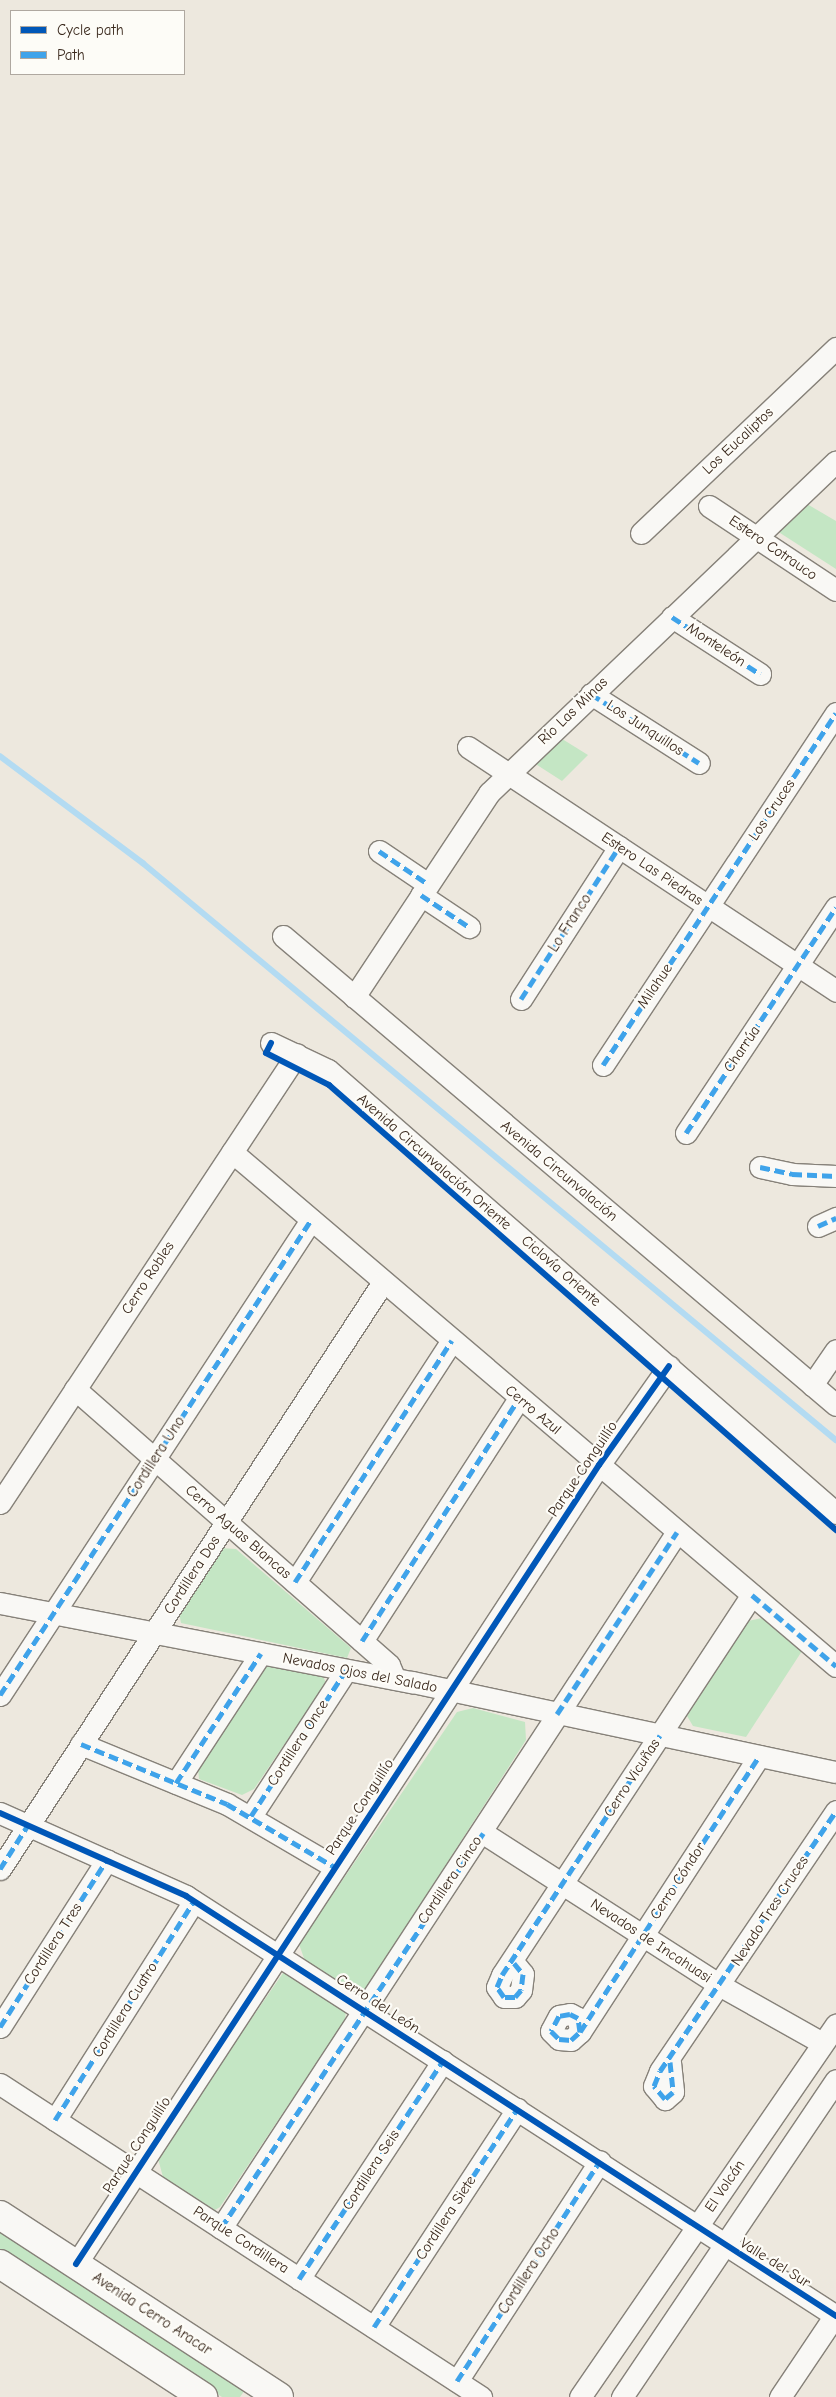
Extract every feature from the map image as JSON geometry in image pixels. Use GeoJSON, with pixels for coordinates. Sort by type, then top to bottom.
{"type":"FeatureCollection","features":[{"type":"Feature","properties":{"kind":"street","name":"Los Eucaliptos"},"geometry":{"type":"LineString","coordinates":[[640,533],[836,348]]}},
{"type":"Feature","properties":{"kind":"street","name":"Río Las Minas"},"geometry":{"type":"LineString","coordinates":[[354,997],[424,889],[508,773],[836,461]]}},
{"type":"Feature","properties":{"kind":"street","name":"Estero Cotrauco"},"geometry":{"type":"LineString","coordinates":[[710,506],[836,590]]}},
{"type":"Feature","properties":{"kind":"street","name":"Monteleón"},"geometry":{"type":"LineString","coordinates":[[672,617],[760,674]]}},
{"type":"Feature","properties":{"kind":"street","name":"Los Junquillos"},"geometry":{"type":"LineString","coordinates":[[591,694],[699,763]]}},
{"type":"Feature","properties":{"kind":"street","name":"Los Cruces"},"geometry":{"type":"LineString","coordinates":[[708,906],[836,713]]}},
{"type":"Feature","properties":{"kind":"street","name":"Estero Las Piedras"},"geometry":{"type":"LineString","coordinates":[[468,746],[836,991]]}},
{"type":"Feature","properties":{"kind":"street","name":"Lo Franco"},"geometry":{"type":"LineString","coordinates":[[520,999],[619,847]]}},
{"type":"Feature","properties":{"kind":"street"},"geometry":{"type":"LineString","coordinates":[[379,850],[469,927]]}},
{"type":"Feature","properties":{"kind":"street","name":"Milahue"},"geometry":{"type":"LineString","coordinates":[[603,1065],[708,906]]}},
{"type":"Feature","properties":{"kind":"street","name":"Charrúa"},"geometry":{"type":"LineString","coordinates":[[686,1133],[836,907]]}},
{"type":"Feature","properties":{"kind":"street","name":"Avenida Circunvalación"},"geometry":{"type":"LineString","coordinates":[[283,936],[836,1405]]}},
{"type":"Feature","properties":{"kind":"street","name":"Avenida Circunvalación Oriente"},"geometry":{"type":"LineString","coordinates":[[272,1044],[328,1070],[836,1513]]}},
{"type":"Feature","properties":{"kind":"street","name":"Cerro Robles"},"geometry":{"type":"LineString","coordinates":[[0,1503],[297,1054]]}},
{"type":"Feature","properties":{"kind":"street","name":"Cerro Azul"},"geometry":{"type":"LineString","coordinates":[[232,1152],[836,1666]]}},
{"type":"Feature","properties":{"kind":"street"},"geometry":{"type":"LineString","coordinates":[[760,1167],[792,1174],[836,1176]]}},
{"type":"Feature","properties":{"kind":"street","name":"Cordillera Uno"},"geometry":{"type":"LineString","coordinates":[[0,1695],[311,1220]]}},
{"type":"Feature","properties":{"kind":"street","name":"Cordillera Dos"},"geometry":{"type":"LineString","coordinates":[[0,1869],[383,1282]]}},
{"type":"Feature","properties":{"kind":"street"},"geometry":{"type":"LineString","coordinates":[[295,1582],[452,1340]]}},
{"type":"Feature","properties":{"kind":"street"},"geometry":{"type":"LineString","coordinates":[[812,1385],[836,1350]]}},
{"type":"Feature","properties":{"kind":"street","name":"Parque Conguillío"},"geometry":{"type":"LineString","coordinates":[[76,2264],[134,2171],[599,1465],[669,1366]]}},
{"type":"Feature","properties":{"kind":"street","name":"Cerro Aguas Blancas"},"geometry":{"type":"LineString","coordinates":[[75,1389],[389,1665],[395,1679]]}},
{"type":"Feature","properties":{"kind":"street"},"geometry":{"type":"LineString","coordinates":[[362,1641],[519,1398]]}},
{"type":"Feature","properties":{"kind":"street","name":"Cordillera Cinco"},"geometry":{"type":"LineString","coordinates":[[221,2228],[363,2010],[483,1833],[677,1532]]}},
{"type":"Feature","properties":{"kind":"street","name":"Cerro Vicuñas"},"geometry":{"type":"LineString","coordinates":[[514,1963],[752,1595]]}},
{"type":"Feature","properties":{"kind":"street","name":"Nevados Ojos del Salado"},"geometry":{"type":"LineString","coordinates":[[0,1602],[395,1679],[836,1772]]}},
{"type":"Feature","properties":{"kind":"street"},"geometry":{"type":"LineString","coordinates":[[176,1783],[261,1653]]}},
{"type":"Feature","properties":{"kind":"street","name":"Cordillera Once"},"geometry":{"type":"LineString","coordinates":[[251,1816],[346,1670]]}},
{"type":"Feature","properties":{"kind":"street"},"geometry":{"type":"LineString","coordinates":[[82,1744],[251,1816],[335,1868]]}},
{"type":"Feature","properties":{"kind":"street","name":"Cerro Cóndor"},"geometry":{"type":"LineString","coordinates":[[580,2032],[759,1756]]}},
{"type":"Feature","properties":{"kind":"street","name":"Nevado Tres Cruces"},"geometry":{"type":"LineString","coordinates":[[670,2062],[836,1810]]}},
{"type":"Feature","properties":{"kind":"street","name":"Cerro del León"},"geometry":{"type":"LineString","coordinates":[[0,1813],[194,1901],[600,2161],[726,2247]]}},
{"type":"Feature","properties":{"kind":"street","name":"Nevados de Incahuasi"},"geometry":{"type":"LineString","coordinates":[[483,1833],[720,1986],[822,2043]]}},
{"type":"Feature","properties":{"kind":"street","name":"Cordillera Tres"},"geometry":{"type":"LineString","coordinates":[[0,2027],[107,1860]]}},
{"type":"Feature","properties":{"kind":"street","name":"Cordillera Cuatro"},"geometry":{"type":"LineString","coordinates":[[55,2120],[194,1901]]}},
{"type":"Feature","properties":{"kind":"street","name":"El Volcán"},"geometry":{"type":"LineString","coordinates":[[580,2397],[836,2024]]}},
{"type":"Feature","properties":{"kind":"street","name":"Cordillera Seis"},"geometry":{"type":"LineString","coordinates":[[299,2279],[443,2061]]}},
{"type":"Feature","properties":{"kind":"street"},"geometry":{"type":"LineString","coordinates":[[622,2397],[726,2247],[836,2080]]}},
{"type":"Feature","properties":{"kind":"street","name":"Parque Cordillera"},"geometry":{"type":"LineString","coordinates":[[0,2084],[481,2397]]}},
{"type":"Feature","properties":{"kind":"street","name":"Cordillera Siete"},"geometry":{"type":"LineString","coordinates":[[374,2327],[518,2108]]}},
{"type":"Feature","properties":{"kind":"street","name":"Cordillera Ocho"},"geometry":{"type":"LineString","coordinates":[[457,2381],[600,2161]]}},
{"type":"Feature","properties":{"kind":"street","name":"Avenida Cerro Aracar"},"geometry":{"type":"LineString","coordinates":[[0,2215],[76,2264],[266,2394]]}},
{"type":"Feature","properties":{"kind":"street","name":"Valle del Sur"},"geometry":{"type":"LineString","coordinates":[[726,2247],[834,2311]]}},
{"type":"Feature","properties":{"kind":"street"},"geometry":{"type":"LineString","coordinates":[[0,2264],[203,2397]]}},
{"type":"Feature","properties":{"kind":"street"},"geometry":{"type":"LineString","coordinates":[[780,2397],[834,2311]]}},
{"type":"Feature","properties":{"kind":"green space"},"geometry":{"type":"Polygon","coordinates":[[[807,504],[836,521],[836,569],[777,531],[807,504]]]}},
{"type":"Feature","properties":{"kind":"green space"},"geometry":{"type":"Polygon","coordinates":[[[559,737],[588,755],[562,781],[534,763],[559,737]]]}},
{"type":"Feature","properties":{"kind":"green space"},"geometry":{"type":"Polygon","coordinates":[[[220,1548],[236,1549],[351,1648],[347,1658],[181,1623],[179,1612],[220,1548]]]}},
{"type":"Feature","properties":{"kind":"green space"},"geometry":{"type":"Polygon","coordinates":[[[762,1618],[802,1651],[746,1737],[693,1726],[687,1716],[748,1621],[762,1618]]]}},
{"type":"Feature","properties":{"kind":"green space"},"geometry":{"type":"Polygon","coordinates":[[[270,1663],[322,1674],[326,1683],[254,1789],[242,1795],[199,1779],[198,1768],[262,1669],[270,1663]]]}},
{"type":"Feature","properties":{"kind":"green space"},"geometry":{"type":"Polygon","coordinates":[[[473,1708],[525,1722],[526,1740],[364,1992],[357,1995],[306,1964],[299,1944],[457,1712],[473,1708]]]}},
{"type":"Feature","properties":{"kind":"green space"},"geometry":{"type":"Polygon","coordinates":[[[283,1973],[297,1975],[346,2010],[345,2020],[220,2207],[215,2210],[163,2177],[157,2155],[283,1973]]]}},
{"type":"Feature","properties":{"kind":"green space"},"geometry":{"type":"Polygon","coordinates":[[[0,2230],[245,2390],[240,2397],[222,2397],[0,2251],[0,2230]]]}},
{"type":"Feature","properties":{"kind":"waterway"},"geometry":{"type":"LineString","coordinates":[[0,756],[143,863],[836,1440]]}},
{"type":"Feature","properties":{"kind":"marked path"},"geometry":{"type":"LineString","coordinates":[[672,617],[760,674]]}},
{"type":"Feature","properties":{"kind":"marked path"},"geometry":{"type":"LineString","coordinates":[[591,694],[699,763]]}},
{"type":"Feature","properties":{"kind":"marked path"},"geometry":{"type":"LineString","coordinates":[[603,1065],[836,713]]}},
{"type":"Feature","properties":{"kind":"marked path"},"geometry":{"type":"LineString","coordinates":[[521,999],[619,847]]}},
{"type":"Feature","properties":{"kind":"marked path"},"geometry":{"type":"LineString","coordinates":[[379,851],[428,884]]}},
{"type":"Feature","properties":{"kind":"marked path"},"geometry":{"type":"LineString","coordinates":[[421,895],[469,927]]}},
{"type":"Feature","properties":{"kind":"marked path"},"geometry":{"type":"LineString","coordinates":[[686,1133],[836,907]]}},
{"type":"Feature","properties":{"kind":"marked path"},"geometry":{"type":"LineString","coordinates":[[760,1167],[792,1174],[836,1176]]}},
{"type":"Feature","properties":{"kind":"marked path"},"geometry":{"type":"LineString","coordinates":[[818,1226],[836,1218]]}},
{"type":"Feature","properties":{"kind":"marked path"},"geometry":{"type":"LineString","coordinates":[[0,1695],[311,1220]]}},
{"type":"Feature","properties":{"kind":"marked path"},"geometry":{"type":"LineString","coordinates":[[295,1582],[452,1340]]}},
{"type":"Feature","properties":{"kind":"marked path"},"geometry":{"type":"LineString","coordinates":[[362,1641],[519,1398]]}},
{"type":"Feature","properties":{"kind":"marked path"},"geometry":{"type":"LineString","coordinates":[[557,1714],[677,1532]]}},
{"type":"Feature","properties":{"kind":"marked path"},"geometry":{"type":"LineString","coordinates":[[752,1595],[836,1666]]}},
{"type":"Feature","properties":{"kind":"marked path"},"geometry":{"type":"LineString","coordinates":[[176,1783],[261,1653]]}},
{"type":"Feature","properties":{"kind":"marked path"},"geometry":{"type":"LineString","coordinates":[[251,1816],[346,1670]]}},
{"type":"Feature","properties":{"kind":"marked path"},"geometry":{"type":"LineString","coordinates":[[514,1963],[523,1974],[521,1990],[515,1997],[504,1997],[497,1987],[502,1975],[660,1735]]}},
{"type":"Feature","properties":{"kind":"marked path"},"geometry":{"type":"LineString","coordinates":[[81,1744],[227,1804],[335,1867]]}},
{"type":"Feature","properties":{"kind":"marked path"},"geometry":{"type":"LineString","coordinates":[[580,2032],[578,2018],[570,2014],[559,2016],[551,2031],[559,2039],[571,2040],[580,2032],[759,1756]]}},
{"type":"Feature","properties":{"kind":"marked path"},"geometry":{"type":"LineString","coordinates":[[670,2062],[673,2092],[665,2099],[654,2086],[660,2071],[836,1811]]}},
{"type":"Feature","properties":{"kind":"marked path"},"geometry":{"type":"LineString","coordinates":[[0,1869],[28,1825]]}},
{"type":"Feature","properties":{"kind":"marked path"},"geometry":{"type":"LineString","coordinates":[[221,2228],[483,1833]]}},
{"type":"Feature","properties":{"kind":"marked path"},"geometry":{"type":"LineString","coordinates":[[0,2027],[107,1860]]}},
{"type":"Feature","properties":{"kind":"marked path"},"geometry":{"type":"LineString","coordinates":[[55,2120],[194,1901]]}},
{"type":"Feature","properties":{"kind":"marked path"},"geometry":{"type":"LineString","coordinates":[[299,2279],[443,2061]]}},
{"type":"Feature","properties":{"kind":"marked path"},"geometry":{"type":"LineString","coordinates":[[374,2327],[517,2109]]}},
{"type":"Feature","properties":{"kind":"marked path"},"geometry":{"type":"LineString","coordinates":[[457,2381],[600,2161]]}},
{"type":"Feature","properties":{"kind":"cycle path","name":"Ciclovía Oriente"},"geometry":{"type":"LineString","coordinates":[[271,1043],[266,1053],[329,1085],[836,1530]]}},
{"type":"Feature","properties":{"kind":"cycle path"},"geometry":{"type":"LineString","coordinates":[[76,2264],[599,1465],[669,1366]]}},
{"type":"Feature","properties":{"kind":"cycle path"},"geometry":{"type":"LineString","coordinates":[[0,1813],[186,1896],[836,2316]]}}]}
